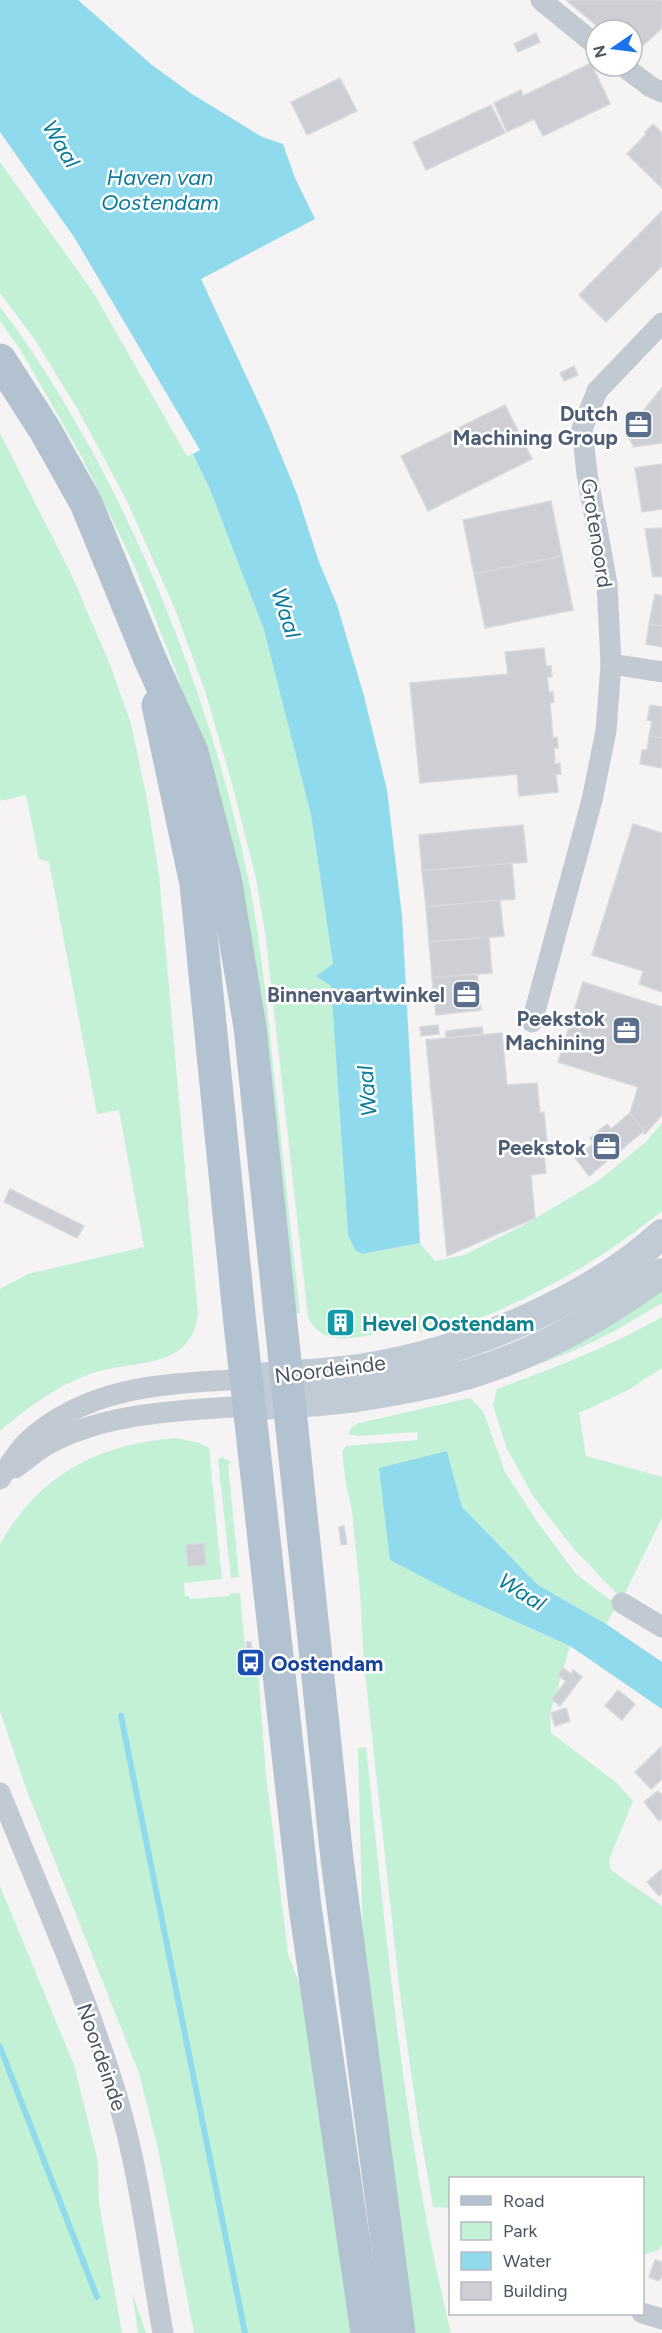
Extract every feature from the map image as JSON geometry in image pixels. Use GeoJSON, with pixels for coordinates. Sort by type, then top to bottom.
{"type":"FeatureCollection","features":[{"type":"Feature","properties":{"kind":"main road"},"geometry":{"type":"LineString","coordinates":[[0,360],[45,430],[86,503],[150,659],[192,752],[225,878],[250,1028],[337,1859],[399,2333]]}},
{"type":"Feature","properties":{"kind":"main road"},"geometry":{"type":"LineString","coordinates":[[150,659],[168,759],[195,884],[247,1392],[305,1907],[367,2333]]}},
{"type":"Feature","properties":{"kind":"main road","name":"Noordeinde"},"geometry":{"type":"LineString","coordinates":[[247,1392],[287,1389],[451,1348],[493,1333],[552,1308],[612,1271],[662,1234]]}},
{"type":"Feature","properties":{"kind":"main road","name":"Noordeinde"},"geometry":{"type":"LineString","coordinates":[[287,1389],[347,1398],[469,1374],[517,1357],[565,1335],[609,1310],[662,1273]]}},
{"type":"Feature","properties":{"kind":"street"},"geometry":{"type":"LineString","coordinates":[[541,0],[584,35]]}},
{"type":"Feature","properties":{"kind":"street"},"geometry":{"type":"LineString","coordinates":[[639,78],[662,92]]}},
{"type":"Feature","properties":{"kind":"street","name":"Grotenoord"},"geometry":{"type":"LineString","coordinates":[[532,1022],[592,800],[606,730],[611,664],[607,584],[587,474],[582,429],[597,391],[662,323]]}},
{"type":"Feature","properties":{"kind":"street"},"geometry":{"type":"LineString","coordinates":[[611,664],[662,672]]}},
{"type":"Feature","properties":{"kind":"street","name":"Noordeinde"},"geometry":{"type":"LineString","coordinates":[[0,1479],[28,1440],[60,1416],[89,1401],[126,1391],[182,1383],[247,1392]]}},
{"type":"Feature","properties":{"kind":"street"},"geometry":{"type":"LineString","coordinates":[[622,1603],[662,1627]]}},
{"type":"Feature","properties":{"kind":"street","name":"Noordeinde"},"geometry":{"type":"LineString","coordinates":[[0,1793],[87,2011],[118,2100],[128,2140],[163,2333]]}},
{"type":"Feature","properties":{"kind":"street"},"geometry":{"type":"LineString","coordinates":[[644,2314],[662,2319]]}},
{"type":"Feature","properties":{"kind":"green space"},"geometry":{"type":"Polygon","coordinates":[[[0,162],[93,292],[187,456],[193,454],[209,487],[264,630],[311,815],[333,964],[317,976],[331,986],[348,1235],[355,1250],[362,1254],[420,1243],[435,1261],[464,1255],[522,1226],[598,1181],[646,1142],[662,1123],[662,1211],[623,1241],[561,1279],[518,1302],[453,1330],[393,1331],[342,1338],[322,1334],[308,1317],[266,939],[256,878],[231,780],[205,691],[175,609],[127,501],[77,408],[35,340],[0,293],[0,162]]]}},
{"type":"Feature","properties":{"kind":"green space"},"geometry":{"type":"Polygon","coordinates":[[[0,307],[60,395],[118,501],[165,605],[204,712],[221,767],[248,877],[257,926],[300,1313],[290,1314],[208,773],[177,674],[134,565],[83,459],[20,349],[0,321],[0,307]]]}},
{"type":"Feature","properties":{"kind":"green space"},"geometry":{"type":"Polygon","coordinates":[[[0,433],[71,574],[111,667],[131,724],[147,799],[159,874],[198,1315],[193,1333],[184,1346],[171,1355],[140,1364],[106,1369],[77,1379],[42,1398],[0,1431],[0,1289],[28,1274],[144,1247],[119,1110],[97,1114],[49,862],[39,859],[26,795],[0,801],[0,433]]]}},
{"type":"Feature","properties":{"kind":"green space"},"geometry":{"type":"Polygon","coordinates":[[[662,1278],[662,1303],[624,1326],[587,1344],[523,1370],[490,1380],[355,1413],[354,1405],[461,1381],[662,1278]]]}},
{"type":"Feature","properties":{"kind":"green space"},"geometry":{"type":"Polygon","coordinates":[[[662,1317],[662,1368],[628,1390],[579,1413],[586,1456],[662,1477],[662,1518],[622,1599],[573,1548],[533,1496],[507,1449],[493,1405],[497,1389],[602,1347],[662,1317]]]}},
{"type":"Feature","properties":{"kind":"green space"},"geometry":{"type":"Polygon","coordinates":[[[470,1398],[483,1411],[505,1472],[536,1520],[576,1574],[617,1605],[606,1624],[538,1585],[462,1507],[447,1451],[390,1560],[459,1596],[570,1646],[550,1714],[551,1733],[617,1783],[633,1801],[609,1860],[611,1870],[662,1906],[662,2245],[659,2250],[644,2255],[644,2177],[449,2177],[449,2208],[433,2207],[400,1994],[364,1663],[352,1510],[342,1451],[346,1446],[417,1440],[418,1432],[358,1436],[348,1434],[352,1427],[359,1423],[470,1398]]]}},
{"type":"Feature","properties":{"kind":"green space"},"geometry":{"type":"Polygon","coordinates":[[[177,1438],[209,1448],[222,1579],[184,1583],[185,1596],[189,1596],[190,1599],[240,1593],[247,1670],[258,1670],[266,1775],[288,1954],[312,2016],[356,2333],[194,2333],[158,2149],[139,2073],[27,1791],[0,1711],[0,1544],[33,1499],[53,1481],[74,1467],[122,1447],[177,1438]]]}},
{"type":"Feature","properties":{"kind":"green space"},"geometry":{"type":"Polygon","coordinates":[[[222,1457],[232,1463],[228,1464],[239,1577],[231,1578],[218,1460],[222,1457]]]}},
{"type":"Feature","properties":{"kind":"green space"},"geometry":{"type":"Polygon","coordinates":[[[366,1747],[390,1968],[409,2115],[435,2261],[451,2333],[412,2333],[363,1945],[358,1748],[366,1747]]]}},
{"type":"Feature","properties":{"kind":"green space"},"geometry":{"type":"Polygon","coordinates":[[[0,1886],[74,2065],[98,2162],[99,2203],[122,2333],[0,2333],[0,1886]]]}},
{"type":"Feature","properties":{"kind":"green space"},"geometry":{"type":"Polygon","coordinates":[[[132,2292],[146,2333],[138,2333],[132,2292]]]}},
{"type":"Feature","properties":{"kind":"water","name":"Haven van Oostendam"},"geometry":{"type":"Polygon","coordinates":[[[0,0],[78,0],[152,65],[192,94],[262,137],[283,144],[295,178],[315,219],[201,279],[267,421],[297,494],[319,562],[337,605],[364,696],[387,790],[402,916],[420,1243],[362,1254],[355,1250],[348,1235],[331,986],[316,976],[333,964],[311,815],[264,630],[209,487],[193,454],[200,450],[74,237],[0,132],[0,0]]]}},
{"type":"Feature","properties":{"kind":"water","name":"Waal"},"geometry":{"type":"Polygon","coordinates":[[[447,1451],[462,1507],[538,1585],[606,1624],[662,1662],[662,1709],[570,1646],[459,1596],[390,1560],[379,1468],[447,1451]]]}},
{"type":"Feature","properties":{"kind":"building"},"geometry":{"type":"Polygon","coordinates":[[[566,0],[662,0],[662,28],[644,45],[644,18],[588,18],[566,0]]]}},
{"type":"Feature","properties":{"kind":"building"},"geometry":{"type":"Polygon","coordinates":[[[536,33],[540,42],[518,52],[514,44],[536,33]]]}},
{"type":"Feature","properties":{"kind":"building"},"geometry":{"type":"Polygon","coordinates":[[[584,66],[584,78],[598,78],[610,104],[543,136],[534,119],[507,132],[494,103],[521,90],[523,96],[584,66]]]}},
{"type":"Feature","properties":{"kind":"building"},"geometry":{"type":"Polygon","coordinates":[[[340,78],[357,111],[307,135],[291,102],[340,78]]]}},
{"type":"Feature","properties":{"kind":"building"},"geometry":{"type":"Polygon","coordinates":[[[491,105],[505,133],[426,170],[413,142],[491,105]]]}},
{"type":"Feature","properties":{"kind":"building"},"geometry":{"type":"Polygon","coordinates":[[[653,124],[662,133],[662,188],[627,154],[653,124]]]}},
{"type":"Feature","properties":{"kind":"building"},"geometry":{"type":"Polygon","coordinates":[[[662,211],[662,266],[606,322],[579,295],[662,211]]]}},
{"type":"Feature","properties":{"kind":"building"},"geometry":{"type":"Polygon","coordinates":[[[574,366],[578,375],[564,381],[560,373],[574,366]]]}},
{"type":"Feature","properties":{"kind":"building"},"geometry":{"type":"Polygon","coordinates":[[[662,388],[662,398],[652,400],[662,388]]]}},
{"type":"Feature","properties":{"kind":"building"},"geometry":{"type":"Polygon","coordinates":[[[662,398],[662,443],[633,447],[625,433],[652,400],[662,398]]]}},
{"type":"Feature","properties":{"kind":"building"},"geometry":{"type":"Polygon","coordinates":[[[505,405],[532,459],[428,511],[401,456],[505,405]]]}},
{"type":"Feature","properties":{"kind":"building"},"geometry":{"type":"Polygon","coordinates":[[[662,464],[662,509],[642,512],[635,468],[662,464]]]}},
{"type":"Feature","properties":{"kind":"building"},"geometry":{"type":"Polygon","coordinates":[[[551,501],[562,556],[474,574],[463,520],[551,501]]]}},
{"type":"Feature","properties":{"kind":"building"},"geometry":{"type":"Polygon","coordinates":[[[662,528],[662,577],[653,576],[653,578],[645,529],[662,528]]]}},
{"type":"Feature","properties":{"kind":"building"},"geometry":{"type":"Polygon","coordinates":[[[562,556],[573,610],[485,628],[474,574],[562,556]]]}},
{"type":"Feature","properties":{"kind":"building"},"geometry":{"type":"Polygon","coordinates":[[[655,594],[662,596],[662,626],[649,624],[655,594]]]}},
{"type":"Feature","properties":{"kind":"building"},"geometry":{"type":"Polygon","coordinates":[[[649,624],[662,626],[662,647],[646,644],[649,624]]]}},
{"type":"Feature","properties":{"kind":"building"},"geometry":{"type":"Polygon","coordinates":[[[544,648],[546,666],[551,666],[552,677],[547,677],[549,692],[553,692],[554,702],[550,703],[553,738],[557,737],[558,748],[554,748],[555,764],[560,763],[561,774],[556,774],[558,792],[519,796],[517,774],[420,783],[410,683],[508,674],[505,652],[544,648]]]}},
{"type":"Feature","properties":{"kind":"building"},"geometry":{"type":"Polygon","coordinates":[[[650,705],[662,707],[662,738],[649,736],[652,721],[647,720],[650,705]]]}},
{"type":"Feature","properties":{"kind":"building"},"geometry":{"type":"Polygon","coordinates":[[[649,736],[662,738],[662,768],[640,764],[642,750],[647,750],[649,736]]]}},
{"type":"Feature","properties":{"kind":"building"},"geometry":{"type":"Polygon","coordinates":[[[633,824],[662,833],[662,992],[639,984],[643,971],[592,955],[633,824]]]}},
{"type":"Feature","properties":{"kind":"building"},"geometry":{"type":"Polygon","coordinates":[[[523,825],[527,862],[422,871],[419,835],[523,825]]]}},
{"type":"Feature","properties":{"kind":"building"},"geometry":{"type":"Polygon","coordinates":[[[512,863],[515,899],[426,907],[422,871],[512,863]]]}},
{"type":"Feature","properties":{"kind":"building"},"geometry":{"type":"Polygon","coordinates":[[[500,900],[504,936],[429,942],[426,907],[500,900]]]}},
{"type":"Feature","properties":{"kind":"building"},"geometry":{"type":"Polygon","coordinates":[[[489,937],[492,973],[432,978],[429,942],[489,937]]]}},
{"type":"Feature","properties":{"kind":"building"},"geometry":{"type":"Polygon","coordinates":[[[477,974],[481,1010],[436,1015],[432,978],[477,974]]]}},
{"type":"Feature","properties":{"kind":"building"},"geometry":{"type":"Polygon","coordinates":[[[583,982],[662,1007],[662,1115],[645,1134],[630,1113],[638,1087],[558,1062],[583,982]]]}},
{"type":"Feature","properties":{"kind":"building"},"geometry":{"type":"Polygon","coordinates":[[[438,1025],[439,1034],[421,1036],[420,1027],[438,1025]]]}},
{"type":"Feature","properties":{"kind":"building"},"geometry":{"type":"Polygon","coordinates":[[[482,1027],[483,1034],[446,1038],[446,1031],[482,1027]]]}},
{"type":"Feature","properties":{"kind":"building"},"geometry":{"type":"Polygon","coordinates":[[[502,1033],[507,1085],[537,1083],[540,1113],[544,1112],[547,1143],[543,1143],[546,1173],[531,1175],[535,1218],[447,1256],[426,1040],[502,1033]]]}},
{"type":"Feature","properties":{"kind":"building"},"geometry":{"type":"Polygon","coordinates":[[[630,1113],[644,1131],[589,1176],[575,1158],[594,1143],[590,1138],[607,1124],[611,1129],[630,1113]]]}},
{"type":"Feature","properties":{"kind":"building"},"geometry":{"type":"Polygon","coordinates":[[[10,1189],[84,1226],[77,1238],[4,1202],[10,1189]]]}},
{"type":"Feature","properties":{"kind":"building","name":"Hevel Oostendam"},"geometry":{"type":"Polygon","coordinates":[[[336,1316],[345,1316],[346,1330],[336,1330],[336,1316]]]}},
{"type":"Feature","properties":{"kind":"building"},"geometry":{"type":"Polygon","coordinates":[[[344,1526],[347,1544],[341,1545],[339,1527],[344,1526]]]}},
{"type":"Feature","properties":{"kind":"building"},"geometry":{"type":"Polygon","coordinates":[[[204,1543],[206,1565],[188,1566],[186,1545],[204,1543]]]}},
{"type":"Feature","properties":{"kind":"building"},"geometry":{"type":"Polygon","coordinates":[[[246,1642],[251,1642],[253,1660],[248,1661],[246,1642]]]}},
{"type":"Feature","properties":{"kind":"building"},"geometry":{"type":"Polygon","coordinates":[[[563,1668],[571,1674],[573,1670],[582,1677],[560,1706],[552,1699],[566,1681],[558,1675],[563,1668]]]}},
{"type":"Feature","properties":{"kind":"building"},"geometry":{"type":"Polygon","coordinates":[[[618,1690],[635,1704],[622,1720],[605,1706],[618,1690]]]}},
{"type":"Feature","properties":{"kind":"building"},"geometry":{"type":"Polygon","coordinates":[[[566,1708],[570,1721],[555,1726],[551,1713],[566,1708]]]}},
{"type":"Feature","properties":{"kind":"building"},"geometry":{"type":"Polygon","coordinates":[[[661,1747],[662,1779],[651,1789],[635,1772],[661,1747]]]}},
{"type":"Feature","properties":{"kind":"building"},"geometry":{"type":"Polygon","coordinates":[[[658,1791],[662,1795],[662,1819],[659,1821],[644,1802],[658,1791]]]}},
{"type":"Feature","properties":{"kind":"building"},"geometry":{"type":"Polygon","coordinates":[[[662,1869],[662,1893],[659,1896],[647,1882],[662,1869]]]}},
{"type":"Feature","properties":{"kind":"building"},"geometry":{"type":"Polygon","coordinates":[[[655,2260],[662,2262],[662,2276],[659,2281],[649,2277],[655,2260]]]}},
{"type":"Feature","properties":{"kind":"waterway"},"geometry":{"type":"LineString","coordinates":[[121,1716],[245,2333]]}},
{"type":"Feature","properties":{"kind":"waterway"},"geometry":{"type":"LineString","coordinates":[[0,2047],[97,2297]]}},
{"type":"Feature","properties":{"kind":"place","name":"Dutch Machining Group"},"geometry":{"type":"Point","coordinates":[639,425]}},
{"type":"Feature","properties":{"kind":"place","name":"Binnenvaartwinkel"},"geometry":{"type":"Point","coordinates":[466,994]}},
{"type":"Feature","properties":{"kind":"place","name":"Peekstok Machining"},"geometry":{"type":"Point","coordinates":[626,1030]}},
{"type":"Feature","properties":{"kind":"place","name":"Peekstok"},"geometry":{"type":"Point","coordinates":[607,1147]}},
{"type":"Feature","properties":{"kind":"place","name":"Hevel Oostendam"},"geometry":{"type":"Point","coordinates":[341,1323]}},
{"type":"Feature","properties":{"kind":"place","name":"Oostendam"},"geometry":{"type":"Point","coordinates":[250,1663]}}]}
